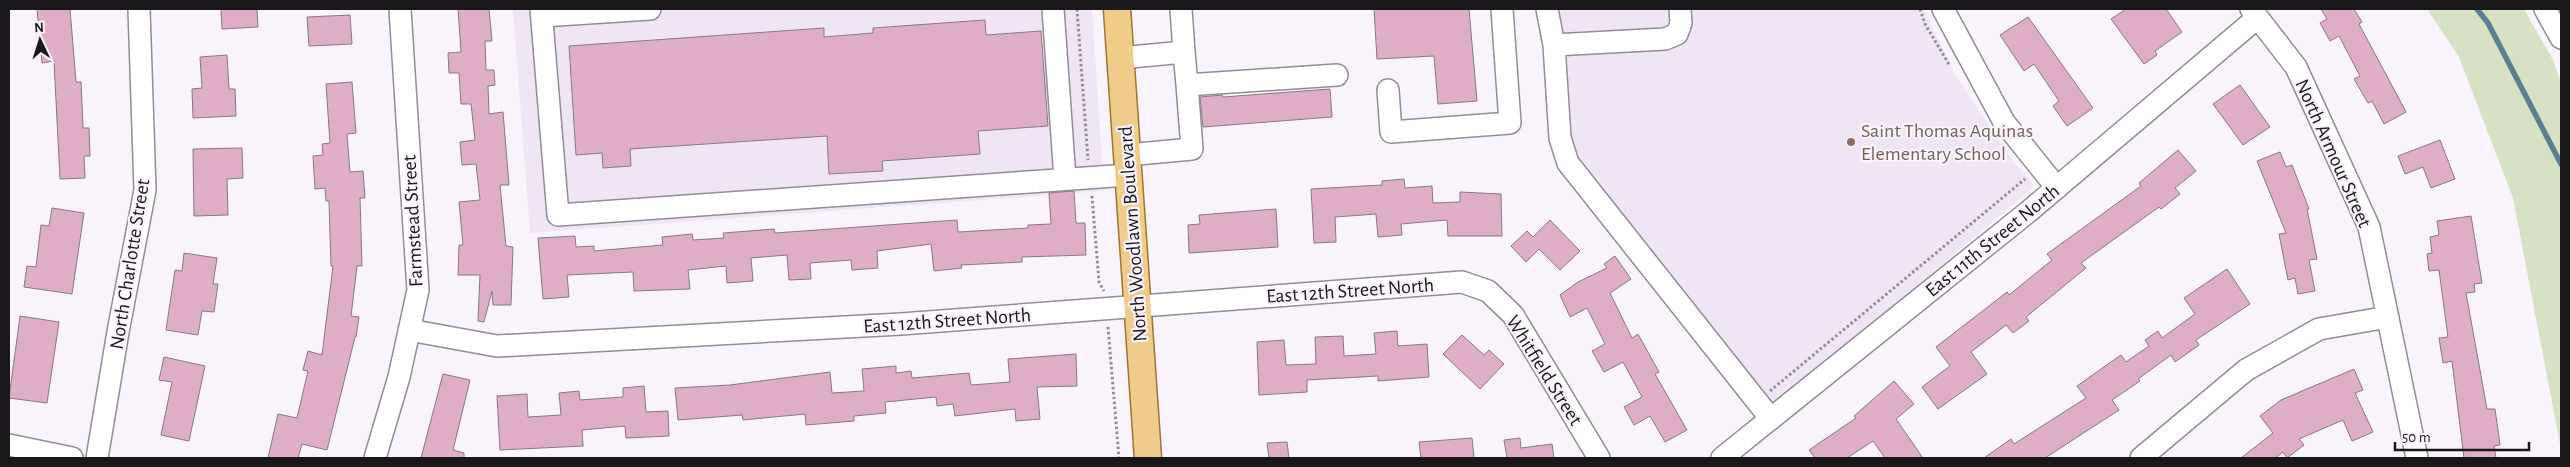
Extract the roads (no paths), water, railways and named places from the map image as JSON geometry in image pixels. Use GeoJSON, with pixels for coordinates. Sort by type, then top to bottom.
{"type":"FeatureCollection","features":[{"type":"Feature","properties":{"kind":"main road","name":"North Woodlawn Boulevard"},"geometry":{"type":"LineString","coordinates":[[1117,9],[1148,458]]}},
{"type":"Feature","properties":{"kind":"street","name":"North Charlotte Street"},"geometry":{"type":"LineString","coordinates":[[98,458],[118,332],[145,190],[139,9]]}},
{"type":"Feature","properties":{"kind":"street","name":"Farmstead Street"},"geometry":{"type":"LineString","coordinates":[[375,458],[399,377],[418,290],[400,9]]}},
{"type":"Feature","properties":{"kind":"street"},"geometry":{"type":"LineString","coordinates":[[650,9],[542,12],[558,215],[1090,177],[1127,165],[1192,149],[1181,9]]}},
{"type":"Feature","properties":{"kind":"street"},"geometry":{"type":"LineString","coordinates":[[1053,9],[1066,179]]}},
{"type":"Feature","properties":{"kind":"street"},"geometry":{"type":"LineString","coordinates":[[1388,90],[1391,132],[1510,123],[1502,9]]}},
{"type":"Feature","properties":{"kind":"street"},"geometry":{"type":"LineString","coordinates":[[1546,9],[1554,45],[1560,138],[1568,164],[1771,418]]}},
{"type":"Feature","properties":{"kind":"street"},"geometry":{"type":"LineString","coordinates":[[1554,45],[1665,39],[1677,34],[1682,23],[1680,9]]}},
{"type":"Feature","properties":{"kind":"street"},"geometry":{"type":"LineString","coordinates":[[1943,9],[2004,122],[2057,188]]}},
{"type":"Feature","properties":{"kind":"street"},"geometry":{"type":"LineString","coordinates":[[2545,9],[2561,38]]}},
{"type":"Feature","properties":{"kind":"street","name":"East 11th Street North"},"geometry":{"type":"LineString","coordinates":[[1722,458],[2057,188],[2254,13]]}},
{"type":"Feature","properties":{"kind":"street","name":"North Armour Street"},"geometry":{"type":"LineString","coordinates":[[2254,13],[2296,67],[2369,227],[2417,458]]}},
{"type":"Feature","properties":{"kind":"street"},"geometry":{"type":"LineString","coordinates":[[1120,58],[1184,52]]}},
{"type":"Feature","properties":{"kind":"street"},"geometry":{"type":"LineString","coordinates":[[1186,85],[1337,75]]}},
{"type":"Feature","properties":{"kind":"street","name":"East 12th Street North"},"geometry":{"type":"LineString","coordinates":[[409,330],[497,346],[901,324],[1462,282],[1483,289]]}},
{"type":"Feature","properties":{"kind":"street","name":"Whitfield Street"},"geometry":{"type":"LineString","coordinates":[[1483,289],[1488,291],[1513,315],[1599,458]]}},
{"type":"Feature","properties":{"kind":"street"},"geometry":{"type":"LineString","coordinates":[[2141,458],[2246,370],[2320,329],[2388,317]]}},
{"type":"Feature","properties":{"kind":"street"},"geometry":{"type":"LineString","coordinates":[[9,445],[72,458]]}},
{"type":"Feature","properties":{"kind":"waterway"},"geometry":{"type":"LineString","coordinates":[[2477,9],[2488,23],[2561,164]]}},
{"type":"Feature","properties":{"kind":"place","name":"Saint Thomas Aquinas Elementary School"},"geometry":{"type":"Point","coordinates":[1851,142]}}]}
